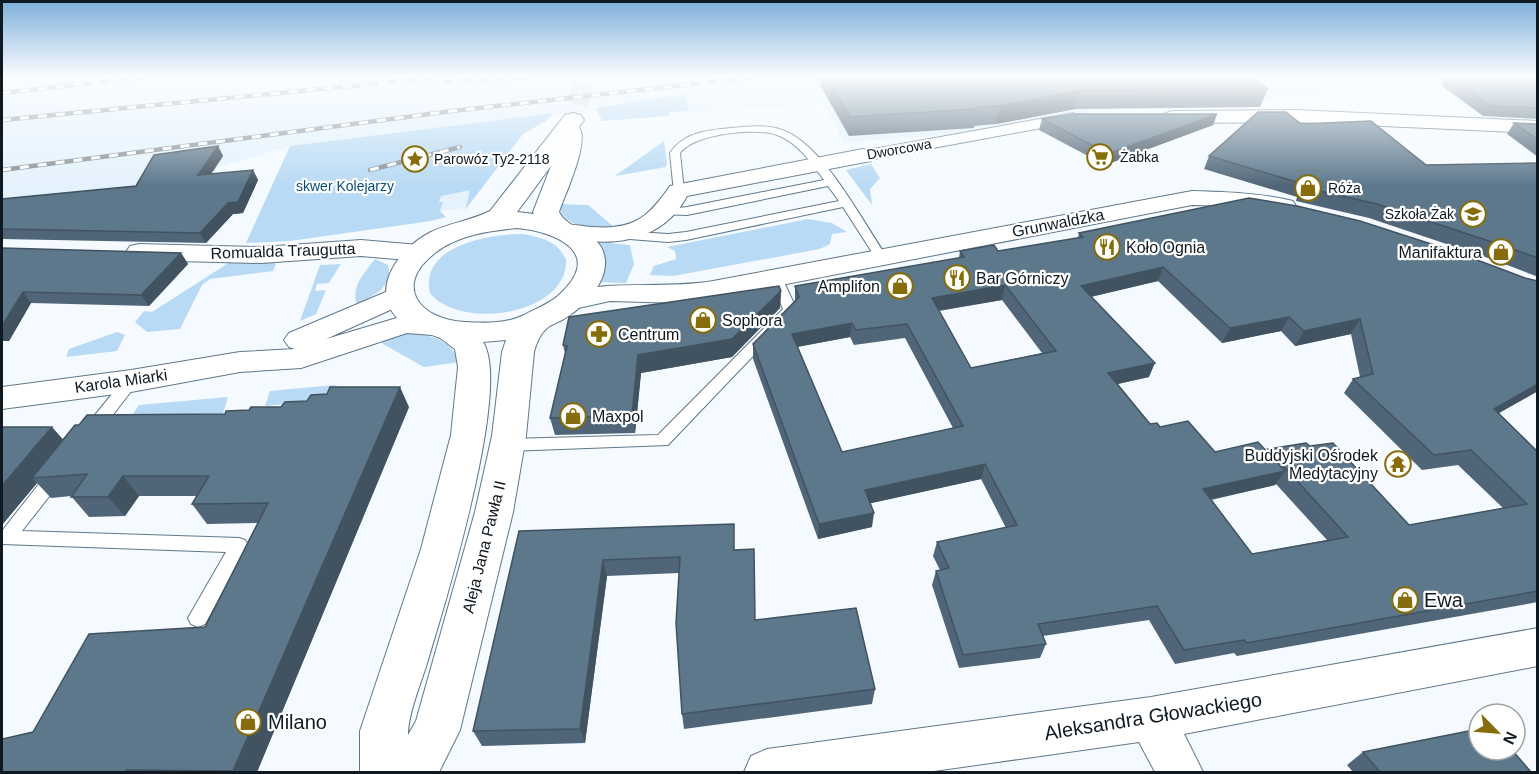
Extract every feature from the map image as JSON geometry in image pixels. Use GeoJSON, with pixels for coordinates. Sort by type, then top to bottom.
{"type":"FeatureCollection","features":[{"type":"Feature","properties":{"kind":"main road"},"geometry":{"type":"LineString","coordinates":[[384,772],[384,731],[441,549],[468,435],[474,367],[473,352],[466,342],[415,317],[405,307],[400,295],[401,280],[408,266],[419,253],[444,237],[499,217],[515,199],[574,113]]}},
{"type":"Feature","properties":{"kind":"main road"},"geometry":{"type":"LineString","coordinates":[[561,228],[546,212],[569,151],[575,113]]}},
{"type":"Feature","properties":{"kind":"main road"},"geometry":{"type":"LineString","coordinates":[[486,223],[517,220],[561,228]]}},
{"type":"Feature","properties":{"kind":"main road","name":"Aleja Jana Pawła II"},"geometry":{"type":"LineString","coordinates":[[413,772],[437,730],[494,512],[508,446],[518,352],[522,340],[586,281],[590,274],[591,261],[588,248],[561,228]]}},
{"type":"Feature","properties":{"kind":"main road"},"geometry":{"type":"LineString","coordinates":[[441,328],[494,331],[554,310]]}},
{"type":"Feature","properties":{"kind":"street"},"geometry":{"type":"LineString","coordinates":[[1156,117],[1296,116],[1538,127]]}},
{"type":"Feature","properties":{"kind":"street","name":"Dworcowa"},"geometry":{"type":"LineString","coordinates":[[678,190],[824,173],[863,156],[1075,117],[1098,117]]}},
{"type":"Feature","properties":{"kind":"street"},"geometry":{"type":"LineString","coordinates":[[561,228],[594,237],[621,235],[646,226],[665,212],[678,190]]}},
{"type":"Feature","properties":{"kind":"street","name":"Grunwaldzka"},"geometry":{"type":"LineString","coordinates":[[554,310],[583,296],[610,291],[699,292],[1192,198],[1234,199],[1308,211]]}},
{"type":"Feature","properties":{"kind":"street","name":"Romualda Traugutta"},"geometry":{"type":"LineString","coordinates":[[118,252],[261,255],[361,248],[419,253]]}},
{"type":"Feature","properties":{"kind":"street","name":"Karola Miarki"},"geometry":{"type":"LineString","coordinates":[[240,362],[317,332],[400,295]]}},
{"type":"Feature","properties":{"kind":"street","name":"Karola Miarki"},"geometry":{"type":"LineString","coordinates":[[2,398],[131,381],[240,362],[279,362],[301,358],[407,324],[441,328]]}},
{"type":"Feature","properties":{"kind":"street","name":"Aleksandra Głowackiego"},"geometry":{"type":"LineString","coordinates":[[767,772],[1151,719],[1538,647]]}},
{"type":"Feature","properties":{"kind":"street"},"geometry":{"type":"LineString","coordinates":[[1151,719],[1180,772]]}},
{"type":"Feature","properties":{"kind":"lane"},"geometry":{"type":"LineString","coordinates":[[678,190],[675,153],[685,141],[707,134],[754,130],[780,132],[799,142],[824,173],[881,257]]}},
{"type":"Feature","properties":{"kind":"lane"},"geometry":{"type":"LineString","coordinates":[[665,212],[687,211],[824,173]]}},
{"type":"Feature","properties":{"kind":"lane"},"geometry":{"type":"LineString","coordinates":[[621,235],[668,238],[686,236],[844,203]]}},
{"type":"Feature","properties":{"kind":"lane"},"geometry":{"type":"LineString","coordinates":[[508,446],[662,441],[790,310],[776,278]]}},
{"type":"Feature","properties":{"kind":"lane"},"geometry":{"type":"LineString","coordinates":[[80,445],[131,381]]}},
{"type":"Feature","properties":{"kind":"lane"},"geometry":{"type":"LineString","coordinates":[[65,464],[6,537],[238,544],[198,618]]}},
{"type":"Feature","properties":{"kind":"shaded area"},"geometry":{"type":"Polygon","coordinates":[[[2,113],[575,113],[290,146],[172,181],[2,200],[2,113]]]}},
{"type":"Feature","properties":{"kind":"shaded area"},"geometry":{"type":"Polygon","coordinates":[[[829,113],[1084,113],[969,134],[843,142],[829,113]]]}},
{"type":"Feature","properties":{"kind":"shaded area"},"geometry":{"type":"Polygon","coordinates":[[[473,184],[464,208],[428,213],[431,188],[473,184]]]}},
{"type":"Feature","properties":{"kind":"green space","name":"skwer Kolejarzy"},"geometry":{"type":"Polygon","coordinates":[[[554,113],[546,121],[523,134],[465,210],[470,190],[441,196],[439,202],[443,202],[440,211],[446,217],[431,221],[290,241],[246,243],[290,146],[554,113]]]}},
{"type":"Feature","properties":{"kind":"green space"},"geometry":{"type":"Polygon","coordinates":[[[598,113],[669,113],[669,116],[602,121],[598,113]]]}},
{"type":"Feature","properties":{"kind":"green space"},"geometry":{"type":"Polygon","coordinates":[[[664,141],[666,167],[615,176],[664,141]]]}},
{"type":"Feature","properties":{"kind":"green space"},"geometry":{"type":"Polygon","coordinates":[[[871,164],[880,178],[870,189],[872,205],[846,170],[871,164]]]}},
{"type":"Feature","properties":{"kind":"green space"},"geometry":{"type":"Polygon","coordinates":[[[558,204],[588,205],[614,227],[580,226],[566,218],[558,204]]]}},
{"type":"Feature","properties":{"kind":"green space"},"geometry":{"type":"Polygon","coordinates":[[[808,219],[832,223],[847,232],[832,234],[830,244],[820,249],[673,276],[650,275],[654,266],[676,259],[675,251],[667,247],[808,219]]]}},
{"type":"Feature","properties":{"kind":"green space"},"geometry":{"type":"Polygon","coordinates":[[[522,234],[554,244],[566,260],[562,279],[550,294],[532,305],[487,314],[464,312],[445,305],[430,293],[429,277],[435,264],[446,254],[475,240],[522,234]]]}},
{"type":"Feature","properties":{"kind":"green space"},"geometry":{"type":"Polygon","coordinates":[[[598,242],[630,245],[634,264],[626,283],[599,282],[605,260],[598,242]]]}},
{"type":"Feature","properties":{"kind":"green space"},"geometry":{"type":"Polygon","coordinates":[[[375,259],[388,265],[390,277],[381,290],[357,306],[357,287],[375,259]]]}},
{"type":"Feature","properties":{"kind":"green space"},"geometry":{"type":"Polygon","coordinates":[[[230,262],[273,262],[276,264],[273,271],[210,279],[202,285],[180,329],[147,332],[135,322],[144,311],[152,312],[230,262]]]}},
{"type":"Feature","properties":{"kind":"green space"},"geometry":{"type":"Polygon","coordinates":[[[341,264],[329,283],[317,284],[315,291],[326,290],[316,314],[300,321],[320,265],[341,264]]]}},
{"type":"Feature","properties":{"kind":"green space"},"geometry":{"type":"Polygon","coordinates":[[[117,332],[125,335],[117,351],[66,357],[69,349],[117,332]]]}},
{"type":"Feature","properties":{"kind":"green space"},"geometry":{"type":"Polygon","coordinates":[[[401,334],[419,334],[436,338],[450,347],[459,362],[424,367],[383,344],[380,339],[401,334]]]}},
{"type":"Feature","properties":{"kind":"green space"},"geometry":{"type":"Polygon","coordinates":[[[335,385],[348,392],[345,399],[265,406],[270,391],[335,385]]]}},
{"type":"Feature","properties":{"kind":"green space"},"geometry":{"type":"Polygon","coordinates":[[[228,397],[219,427],[123,429],[139,405],[228,397]]]}},
{"type":"Feature","properties":{"kind":"building"},"geometry":{"type":"Polygon","coordinates":[[[848,113],[912,113],[850,117],[848,113]]]}},
{"type":"Feature","properties":{"kind":"building"},"geometry":{"type":"Polygon","coordinates":[[[1257,113],[1287,113],[1301,124],[1371,121],[1426,165],[1538,163],[1538,258],[1377,204],[1302,187],[1310,186],[1209,156],[1257,113]]]}},
{"type":"Feature","properties":{"kind":"building"},"geometry":{"type":"Polygon","coordinates":[[[1074,114],[1217,114],[1108,154],[1042,119],[1074,114]]]}},
{"type":"Feature","properties":{"kind":"building"},"geometry":{"type":"Polygon","coordinates":[[[1514,123],[1538,124],[1538,140],[1514,123]]]}},
{"type":"Feature","properties":{"kind":"building"},"geometry":{"type":"Polygon","coordinates":[[[218,146],[198,175],[253,170],[238,202],[228,203],[200,233],[2,229],[2,199],[136,186],[154,155],[218,146]]]}},
{"type":"Feature","properties":{"kind":"building"},"geometry":{"type":"Polygon","coordinates":[[[1249,198],[1297,206],[1360,221],[1538,281],[1538,384],[1494,409],[1538,452],[1538,591],[1247,643],[1244,640],[1184,650],[1157,606],[1038,624],[1046,644],[963,655],[936,571],[949,568],[937,542],[1017,525],[985,464],[865,490],[874,513],[819,524],[753,344],[799,297],[795,286],[964,257],[960,251],[994,245],[998,251],[1083,237],[1079,233],[1249,198]],[[1163,267],[1081,286],[1155,363],[1108,373],[1150,424],[1157,423],[1160,427],[1188,421],[1215,452],[1258,442],[1285,471],[1203,489],[1252,554],[1348,537],[1268,449],[1306,443],[1310,446],[1333,443],[1409,525],[1527,504],[1471,450],[1434,455],[1353,379],[1373,374],[1360,319],[1304,331],[1289,317],[1230,328],[1163,267]],[[1005,285],[932,298],[971,368],[1056,351],[1005,285]],[[852,323],[792,334],[842,452],[963,426],[907,324],[856,330],[852,323]]]}},
{"type":"Feature","properties":{"kind":"building"},"geometry":{"type":"Polygon","coordinates":[[[2,248],[181,253],[141,295],[23,292],[2,326],[2,248]]]}},
{"type":"Feature","properties":{"kind":"building"},"geometry":{"type":"Polygon","coordinates":[[[779,286],[781,291],[732,339],[638,355],[632,416],[550,418],[567,346],[563,345],[569,317],[779,286]]]}},
{"type":"Feature","properties":{"kind":"building"},"geometry":{"type":"Polygon","coordinates":[[[330,387],[400,387],[233,771],[2,772],[2,739],[33,732],[89,634],[205,627],[268,503],[192,504],[209,476],[123,476],[108,497],[71,497],[87,474],[32,478],[75,425],[79,425],[87,415],[225,414],[226,411],[249,410],[251,407],[281,407],[285,402],[307,401],[311,395],[327,394],[330,387]]]}},
{"type":"Feature","properties":{"kind":"building"},"geometry":{"type":"Polygon","coordinates":[[[2,427],[52,427],[2,486],[2,427]]]}},
{"type":"Feature","properties":{"kind":"building"},"geometry":{"type":"Polygon","coordinates":[[[734,524],[734,550],[754,549],[755,620],[856,608],[875,689],[682,714],[676,623],[680,557],[603,560],[580,729],[473,731],[519,531],[734,524]]]}},
{"type":"Feature","properties":{"kind":"building"},"geometry":{"type":"Polygon","coordinates":[[[1467,731],[1467,762],[1522,762],[1531,772],[1380,772],[1363,752],[1467,731]]]}},
{"type":"Feature","properties":{"kind":"railway"},"geometry":{"type":"LineString","coordinates":[[2,120],[73,113]]}},
{"type":"Feature","properties":{"kind":"railway"},"geometry":{"type":"LineString","coordinates":[[2,170],[436,113]]}},
{"type":"Feature","properties":{"kind":"railway"},"geometry":{"type":"LineString","coordinates":[[370,170],[460,147]]}},
{"type":"Feature","properties":{"kind":"place","name":"Żabka"},"geometry":{"type":"Point","coordinates":[1100,157]}},
{"type":"Feature","properties":{"kind":"place","name":"Parowóz Ty2-2118"},"geometry":{"type":"Point","coordinates":[415,159]}},
{"type":"Feature","properties":{"kind":"place","name":"Róża"},"geometry":{"type":"Point","coordinates":[1308,188]}},
{"type":"Feature","properties":{"kind":"place","name":"Szkoła Żak"},"geometry":{"type":"Point","coordinates":[1473,214]}},
{"type":"Feature","properties":{"kind":"place","name":"Koło Ognia"},"geometry":{"type":"Point","coordinates":[1107,247]}},
{"type":"Feature","properties":{"kind":"place","name":"Manifaktura"},"geometry":{"type":"Point","coordinates":[1501,252]}},
{"type":"Feature","properties":{"kind":"place","name":"Bar Górniczy"},"geometry":{"type":"Point","coordinates":[957,278]}},
{"type":"Feature","properties":{"kind":"place","name":"Amplifon"},"geometry":{"type":"Point","coordinates":[900,286]}},
{"type":"Feature","properties":{"kind":"place","name":"Sophora"},"geometry":{"type":"Point","coordinates":[703,320]}},
{"type":"Feature","properties":{"kind":"place","name":"Centrum"},"geometry":{"type":"Point","coordinates":[599,334]}},
{"type":"Feature","properties":{"kind":"place","name":"Maxpol"},"geometry":{"type":"Point","coordinates":[573,416]}},
{"type":"Feature","properties":{"kind":"place","name":"Buddyjski Ośrodek Medytacyjny"},"geometry":{"type":"Point","coordinates":[1398,464]}},
{"type":"Feature","properties":{"kind":"place","name":"Ewa"},"geometry":{"type":"Point","coordinates":[1405,600]}},
{"type":"Feature","properties":{"kind":"place","name":"Milano"},"geometry":{"type":"Point","coordinates":[248,722]}}]}
